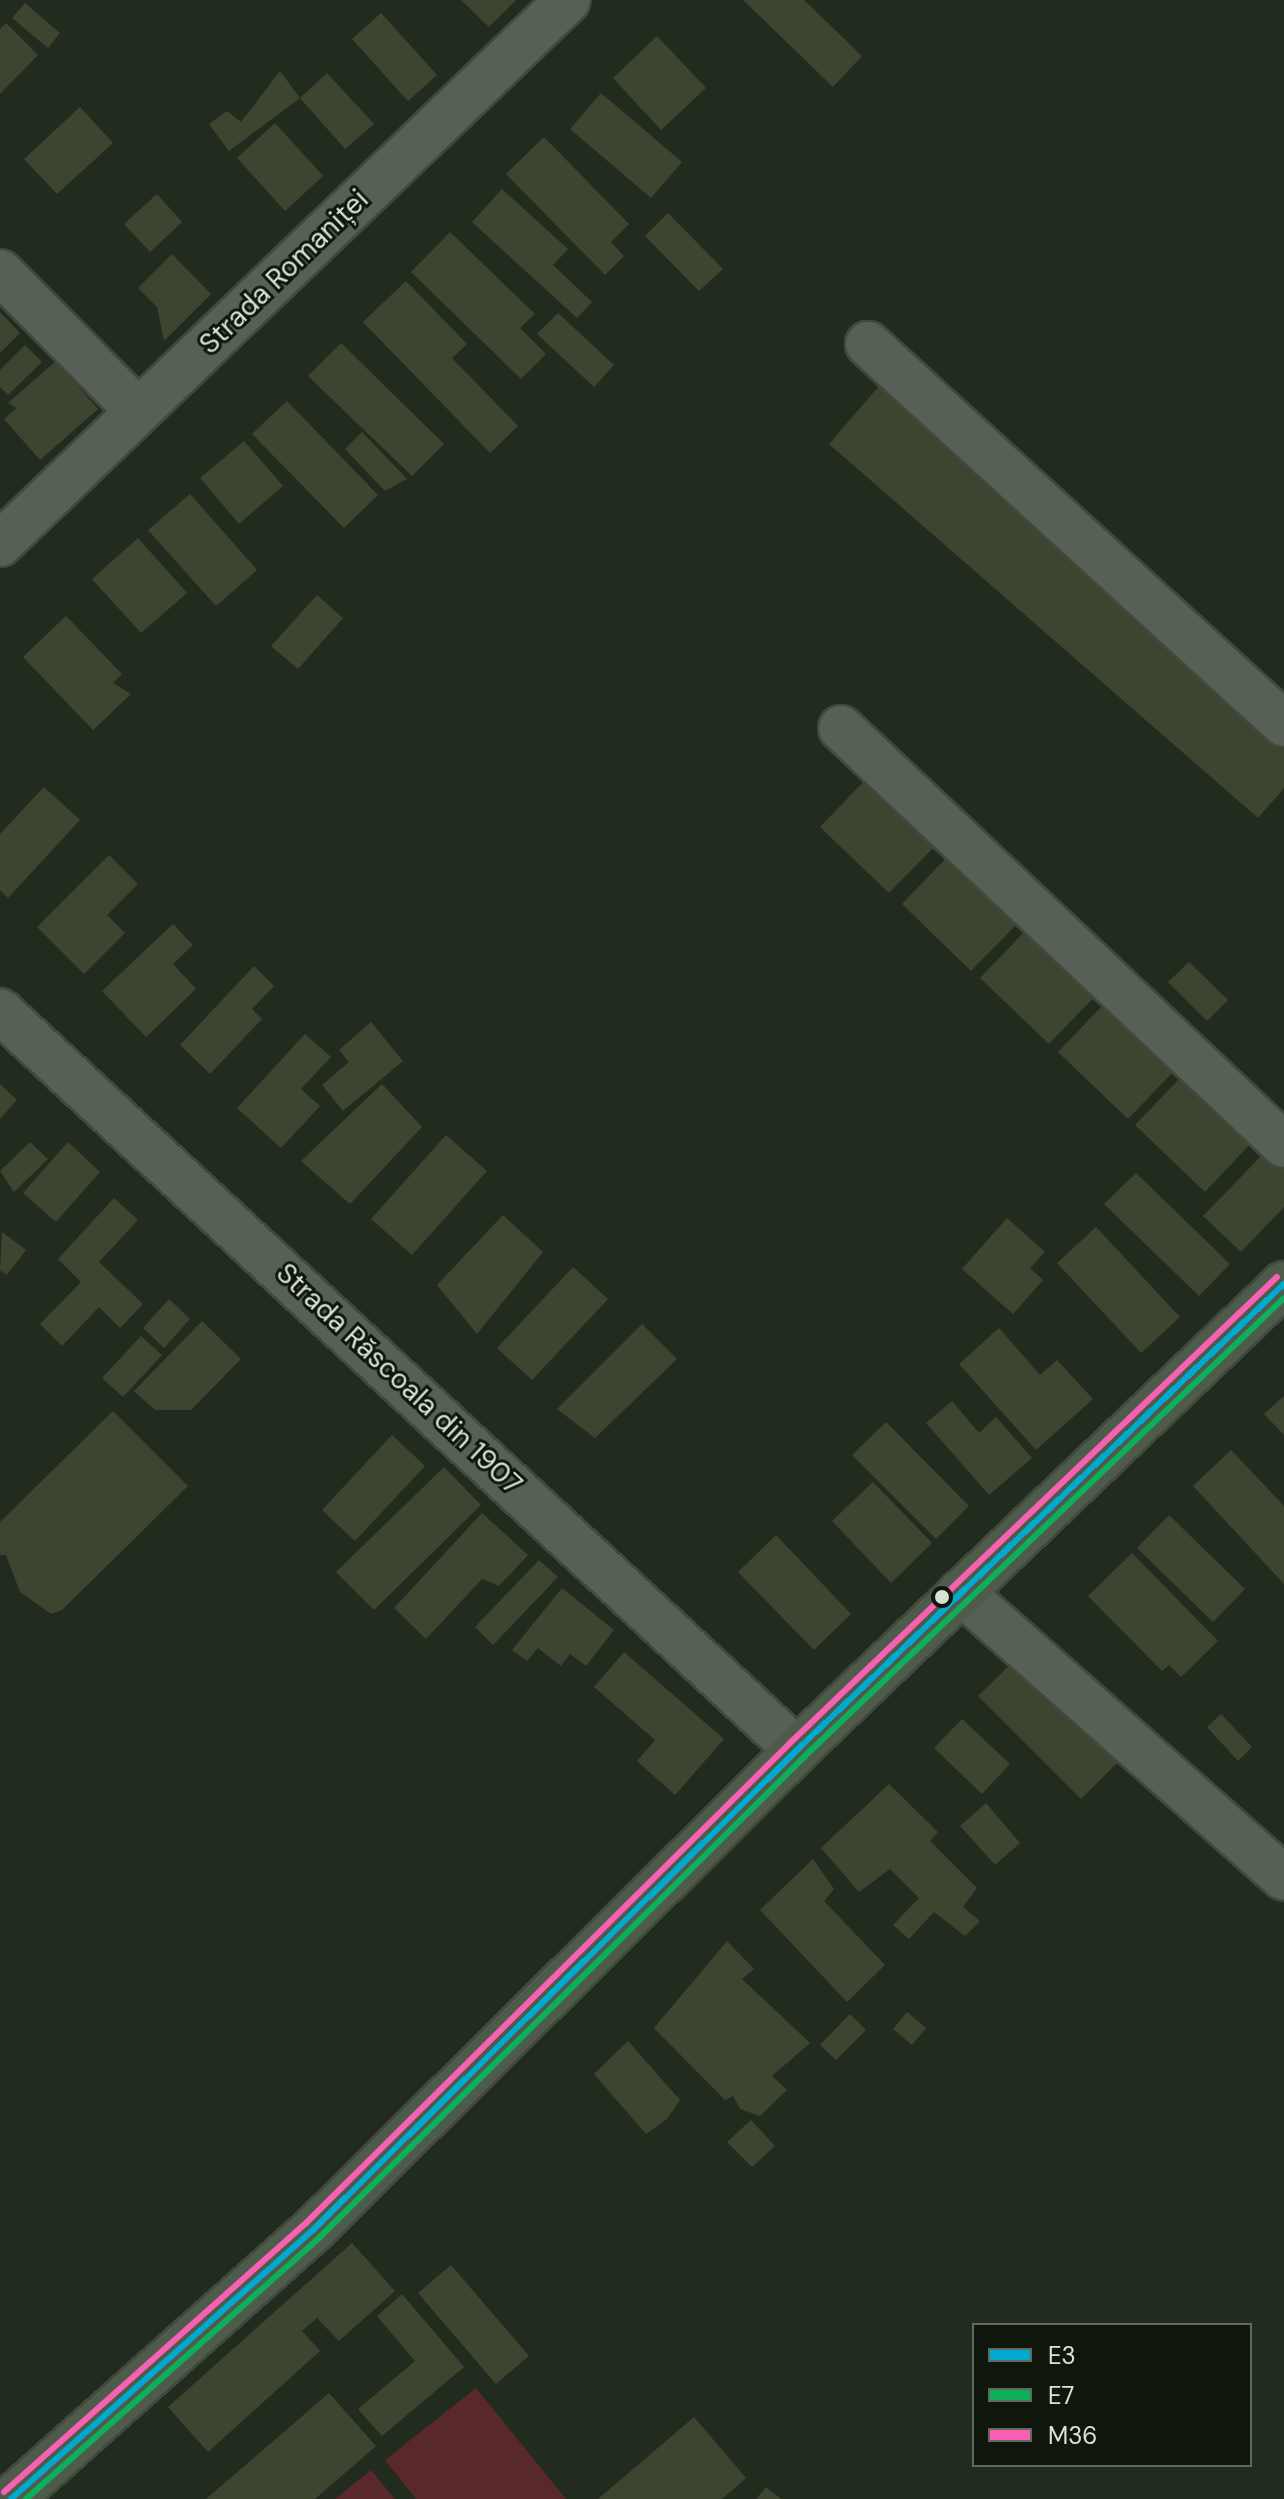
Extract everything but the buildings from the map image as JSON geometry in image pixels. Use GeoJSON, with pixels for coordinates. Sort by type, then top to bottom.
{"type":"FeatureCollection","features":[{"type":"Feature","properties":{"kind":"main road"},"geometry":{"type":"LineString","coordinates":[[12,2499],[313,2230],[797,1750],[1284,1284]]}},
{"type":"Feature","properties":{"kind":"street","name":"Strada Romaniței"},"geometry":{"type":"LineString","coordinates":[[0,544],[568,0]]}},
{"type":"Feature","properties":{"kind":"street"},"geometry":{"type":"LineString","coordinates":[[0,272],[138,411]]}},
{"type":"Feature","properties":{"kind":"street"},"geometry":{"type":"LineString","coordinates":[[868,344],[1284,724]]}},
{"type":"Feature","properties":{"kind":"street"},"geometry":{"type":"LineString","coordinates":[[841,728],[1284,1145]]}},
{"type":"Feature","properties":{"kind":"street","name":"Strada Răscoala din 1907"},"geometry":{"type":"LineString","coordinates":[[0,1011],[797,1750]]}},
{"type":"Feature","properties":{"kind":"street"},"geometry":{"type":"LineString","coordinates":[[961,1592],[1284,1878]]}},
{"type":"Feature","properties":{"kind":"street"},"geometry":{"type":"LineString","coordinates":[[0,2485],[12,2499]]}},
{"type":"Feature","properties":{"kind":"shaded area"},"geometry":{"type":"Polygon","coordinates":[[[476,2388],[566,2499],[416,2499],[385,2460],[476,2388]]]}},
{"type":"Feature","properties":{"kind":"shaded area"},"geometry":{"type":"Polygon","coordinates":[[[371,2470],[395,2499],[335,2499],[371,2470]]]}},
{"type":"Feature","properties":{"kind":"transit line","name":"M36"},"geometry":{"type":"LineString","coordinates":[[4,2492],[306,2223],[790,1743],[1277,1277]]}},
{"type":"Feature","properties":{"kind":"transit line","name":"E3"},"geometry":{"type":"LineString","coordinates":[[11,2499],[313,2230],[797,1750],[1284,1284]]}},
{"type":"Feature","properties":{"kind":"transit line","name":"E7"},"geometry":{"type":"LineString","coordinates":[[26,2499],[320,2237],[804,1757],[1284,1298]]}}]}
